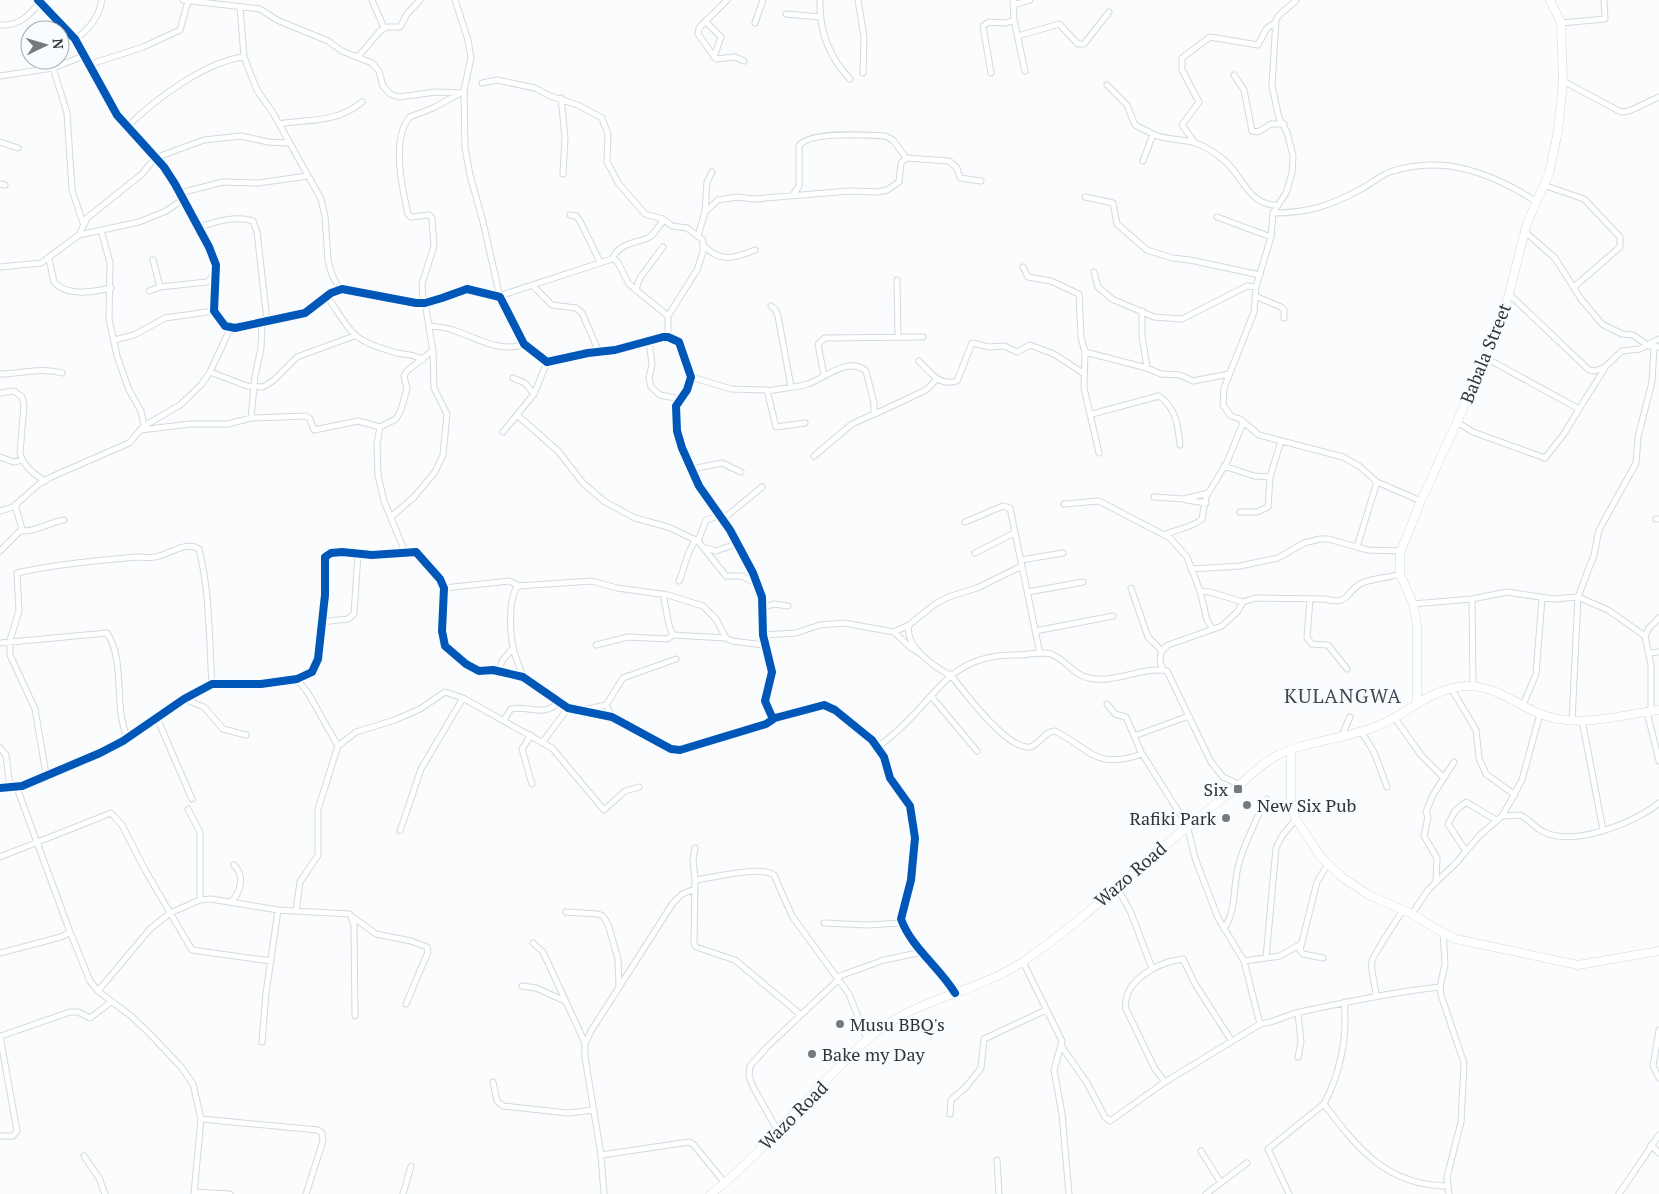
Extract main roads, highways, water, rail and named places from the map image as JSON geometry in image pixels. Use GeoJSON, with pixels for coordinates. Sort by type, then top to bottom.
{"type":"FeatureCollection","features":[{"type":"Feature","properties":{"kind":"place","name":"Six"},"geometry":{"type":"Point","coordinates":[1238,789]}},
{"type":"Feature","properties":{"kind":"place","name":"New Six Pub"},"geometry":{"type":"Point","coordinates":[1247,805]}},
{"type":"Feature","properties":{"kind":"place","name":"Rafiki Park"},"geometry":{"type":"Point","coordinates":[1226,818]}},
{"type":"Feature","properties":{"kind":"place","name":"Musu BBQ's"},"geometry":{"type":"Point","coordinates":[840,1024]}},
{"type":"Feature","properties":{"kind":"place","name":"Bake my Day"},"geometry":{"type":"Point","coordinates":[812,1054]}},
{"type":"Feature","properties":{"kind":"district","name":"KULANGWA"},"geometry":{"type":"Point","coordinates":[1343,695]}}]}
